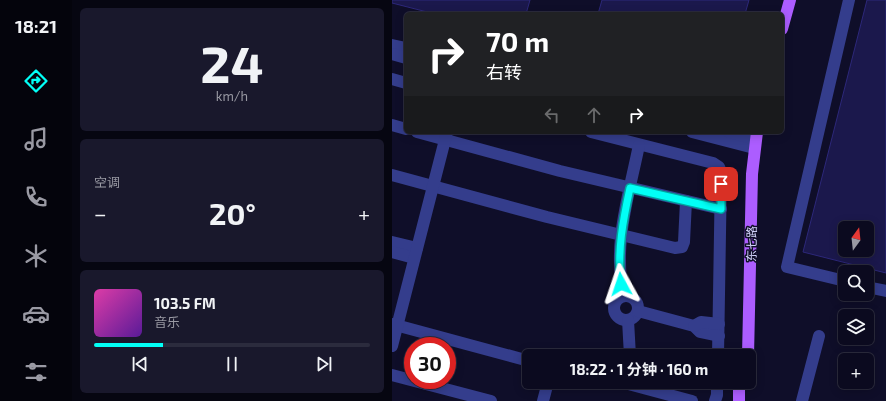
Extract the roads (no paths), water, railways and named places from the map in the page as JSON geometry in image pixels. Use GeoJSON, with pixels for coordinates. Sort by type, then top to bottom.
{"type":"FeatureCollection","features":[{"type":"Feature","properties":{"kind":"main road"},"geometry":{"type":"LineString","coordinates":[[778,12],[781,0]]}},
{"type":"Feature","properties":{"kind":"main road"},"geometry":{"type":"LineString","coordinates":[[784,22],[790,0]]}},
{"type":"Feature","properties":{"kind":"main road","name":"东七路"},"geometry":{"type":"LineString","coordinates":[[740,349],[744,174],[752,139]]}},
{"type":"Feature","properties":{"kind":"main road","name":"东七路"},"geometry":{"type":"LineString","coordinates":[[748,349],[752,139]]}},
{"type":"Feature","properties":{"kind":"main road"},"geometry":{"type":"LineString","coordinates":[[739,389],[739,401]]}},
{"type":"Feature","properties":{"kind":"main road"},"geometry":{"type":"LineString","coordinates":[[747,389],[747,401]]}},
{"type":"Feature","properties":{"kind":"street"},"geometry":{"type":"LineString","coordinates":[[838,279],[787,267],[849,0]]}},
{"type":"Feature","properties":{"kind":"street"},"geometry":{"type":"LineString","coordinates":[[392,45],[404,48]]}},
{"type":"Feature","properties":{"kind":"street"},"geometry":{"type":"LineString","coordinates":[[392,54],[404,57]]}},
{"type":"Feature","properties":{"kind":"street"},"geometry":{"type":"LineString","coordinates":[[392,79],[404,82]]}},
{"type":"Feature","properties":{"kind":"street"},"geometry":{"type":"LineString","coordinates":[[392,125],[404,128]]}},
{"type":"Feature","properties":{"kind":"street"},"geometry":{"type":"LineString","coordinates":[[432,134],[446,136],[630,188],[721,209]]}},
{"type":"Feature","properties":{"kind":"street"},"geometry":{"type":"LineString","coordinates":[[598,134],[713,163],[719,167],[721,172],[721,209],[718,349]]}},
{"type":"Feature","properties":{"kind":"street"},"geometry":{"type":"LineString","coordinates":[[709,134],[752,139]]}},
{"type":"Feature","properties":{"kind":"street"},"geometry":{"type":"LineString","coordinates":[[736,134],[752,139]]}},
{"type":"Feature","properties":{"kind":"street"},"geometry":{"type":"LineString","coordinates":[[392,346],[395,324],[416,253],[446,136]]}},
{"type":"Feature","properties":{"kind":"street"},"geometry":{"type":"LineString","coordinates":[[624,296],[619,266],[622,223],[639,145]]}},
{"type":"Feature","properties":{"kind":"street"},"geometry":{"type":"LineString","coordinates":[[392,175],[621,236],[675,248],[682,247],[684,242],[686,201]]}},
{"type":"Feature","properties":{"kind":"street"},"geometry":{"type":"LineString","coordinates":[[392,242],[416,253]]}},
{"type":"Feature","properties":{"kind":"street"},"geometry":{"type":"LineString","coordinates":[[392,252],[416,253]]}},
{"type":"Feature","properties":{"kind":"street"},"geometry":{"type":"LineString","coordinates":[[874,288],[886,291]]}},
{"type":"Feature","properties":{"kind":"street"},"geometry":{"type":"LineString","coordinates":[[624,296],[629,296],[636,301],[638,311],[636,316],[628,320],[620,319],[614,308],[617,300],[624,296]]}},
{"type":"Feature","properties":{"kind":"street"},"geometry":{"type":"LineString","coordinates":[[638,311],[694,326],[700,332],[719,330]]}},
{"type":"Feature","properties":{"kind":"street"},"geometry":{"type":"LineString","coordinates":[[628,320],[630,349]]}},
{"type":"Feature","properties":{"kind":"street"},"geometry":{"type":"LineString","coordinates":[[395,324],[522,359]]}},
{"type":"Feature","properties":{"kind":"street"},"geometry":{"type":"LineString","coordinates":[[802,401],[819,336]]}},
{"type":"Feature","properties":{"kind":"street"},"geometry":{"type":"LineString","coordinates":[[392,375],[491,401]]}},
{"type":"Feature","properties":{"kind":"street"},"geometry":{"type":"LineString","coordinates":[[543,401],[546,389]]}},
{"type":"Feature","properties":{"kind":"street"},"geometry":{"type":"LineString","coordinates":[[649,389],[692,401]]}},
{"type":"Feature","properties":{"kind":"street"},"geometry":{"type":"LineString","coordinates":[[715,401],[717,389]]}}]}
